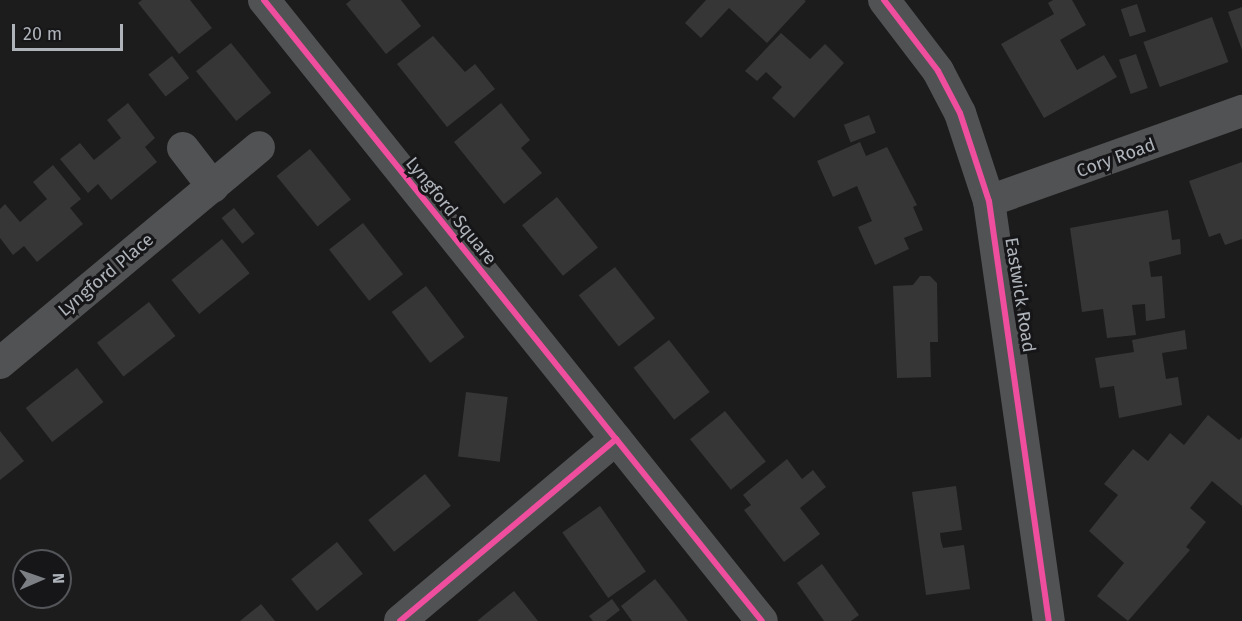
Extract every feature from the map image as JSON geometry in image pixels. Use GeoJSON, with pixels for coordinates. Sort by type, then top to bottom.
{"type":"FeatureCollection","features":[{"type":"Feature","properties":{"kind":"street","name":"Lyngford Square"},"geometry":{"type":"LineString","coordinates":[[264,0],[762,621]]}},
{"type":"Feature","properties":{"kind":"street","name":"Eastwick Road"},"geometry":{"type":"LineString","coordinates":[[884,0],[944,81],[989,201],[1049,621]]}},
{"type":"Feature","properties":{"kind":"street","name":"Cory Road"},"geometry":{"type":"LineString","coordinates":[[989,201],[1242,111]]}},
{"type":"Feature","properties":{"kind":"street","name":"Lyngford Place"},"geometry":{"type":"LineString","coordinates":[[0,363],[259,147]]}},
{"type":"Feature","properties":{"kind":"street"},"geometry":{"type":"LineString","coordinates":[[183,148],[213,187]]}},
{"type":"Feature","properties":{"kind":"street"},"geometry":{"type":"LineString","coordinates":[[400,621],[616,440]]}},
{"type":"Feature","properties":{"kind":"building"},"geometry":{"type":"Polygon","coordinates":[[[142,0],[190,0],[212,28],[179,54],[138,3],[142,0]]]}},
{"type":"Feature","properties":{"kind":"building"},"geometry":{"type":"Polygon","coordinates":[[[351,0],[401,0],[421,26],[386,54],[346,4],[351,0]]]}},
{"type":"Feature","properties":{"kind":"building"},"geometry":{"type":"Polygon","coordinates":[[[706,0],[806,1],[767,43],[729,8],[701,38],[685,23],[706,0]]]}},
{"type":"Feature","properties":{"kind":"building"},"geometry":{"type":"Polygon","coordinates":[[[1053,0],[1072,0],[1086,25],[1060,40],[1077,70],[1104,55],[1117,77],[1044,118],[1001,44],[1054,14],[1048,3],[1053,0]]]}},
{"type":"Feature","properties":{"kind":"building"},"geometry":{"type":"Polygon","coordinates":[[[1137,4],[1146,32],[1130,37],[1121,9],[1137,4]]]}},
{"type":"Feature","properties":{"kind":"building"},"geometry":{"type":"Polygon","coordinates":[[[1242,7],[1242,50],[1228,12],[1242,7]]]}},
{"type":"Feature","properties":{"kind":"building"},"geometry":{"type":"Polygon","coordinates":[[[1212,17],[1228,62],[1160,87],[1143,42],[1212,17]]]}},
{"type":"Feature","properties":{"kind":"building"},"geometry":{"type":"Polygon","coordinates":[[[781,33],[810,59],[825,44],[844,63],[794,118],[772,98],[782,87],[766,72],[757,81],[745,71],[781,33]]]}},
{"type":"Feature","properties":{"kind":"building"},"geometry":{"type":"Polygon","coordinates":[[[433,36],[465,72],[475,64],[495,89],[447,127],[397,64],[433,36]]]}},
{"type":"Feature","properties":{"kind":"building"},"geometry":{"type":"Polygon","coordinates":[[[231,43],[271,93],[236,121],[196,71],[231,43]]]}},
{"type":"Feature","properties":{"kind":"building"},"geometry":{"type":"Polygon","coordinates":[[[1136,54],[1148,88],[1131,94],[1119,60],[1136,54]]]}},
{"type":"Feature","properties":{"kind":"building"},"geometry":{"type":"Polygon","coordinates":[[[172,56],[189,78],[166,97],[148,74],[172,56]]]}},
{"type":"Feature","properties":{"kind":"building"},"geometry":{"type":"Polygon","coordinates":[[[128,103],[155,138],[145,147],[157,162],[111,200],[98,184],[88,193],[60,159],[80,143],[94,160],[121,138],[107,120],[128,103]]]}},
{"type":"Feature","properties":{"kind":"building"},"geometry":{"type":"Polygon","coordinates":[[[501,103],[530,140],[521,148],[542,173],[504,204],[454,142],[501,103]]]}},
{"type":"Feature","properties":{"kind":"building"},"geometry":{"type":"Polygon","coordinates":[[[869,115],[876,133],[851,142],[844,125],[869,115]]]}},
{"type":"Feature","properties":{"kind":"building"},"geometry":{"type":"Polygon","coordinates":[[[860,142],[866,156],[887,147],[917,205],[913,207],[923,230],[904,238],[909,249],[875,265],[858,227],[872,221],[857,186],[833,197],[817,161],[860,142]]]}},
{"type":"Feature","properties":{"kind":"building"},"geometry":{"type":"Polygon","coordinates":[[[310,149],[351,200],[317,227],[277,176],[310,149]]]}},
{"type":"Feature","properties":{"kind":"building"},"geometry":{"type":"Polygon","coordinates":[[[1242,162],[1242,239],[1225,245],[1220,233],[1209,237],[1189,181],[1242,162]]]}},
{"type":"Feature","properties":{"kind":"building"},"geometry":{"type":"Polygon","coordinates":[[[53,165],[81,199],[70,208],[83,224],[37,262],[24,246],[13,255],[0,238],[0,209],[5,204],[20,222],[47,199],[33,182],[53,165]]]}},
{"type":"Feature","properties":{"kind":"building"},"geometry":{"type":"Polygon","coordinates":[[[557,197],[598,248],[563,276],[522,225],[557,197]]]}},
{"type":"Feature","properties":{"kind":"building"},"geometry":{"type":"Polygon","coordinates":[[[234,208],[255,234],[242,244],[222,218],[234,208]]]}},
{"type":"Feature","properties":{"kind":"building"},"geometry":{"type":"Polygon","coordinates":[[[1168,210],[1172,240],[1180,239],[1181,254],[1149,262],[1151,277],[1162,276],[1165,318],[1146,321],[1145,304],[1132,305],[1136,335],[1107,338],[1103,309],[1082,312],[1070,228],[1168,210]]]}},
{"type":"Feature","properties":{"kind":"building"},"geometry":{"type":"Polygon","coordinates":[[[363,223],[403,274],[369,301],[329,249],[363,223]]]}},
{"type":"Feature","properties":{"kind":"building"},"geometry":{"type":"Polygon","coordinates":[[[222,239],[250,273],[199,314],[171,280],[222,239]]]}},
{"type":"Feature","properties":{"kind":"building"},"geometry":{"type":"Polygon","coordinates":[[[615,267],[655,318],[619,347],[579,295],[615,267]]]}},
{"type":"Feature","properties":{"kind":"building"},"geometry":{"type":"Polygon","coordinates":[[[920,276],[930,276],[937,283],[938,342],[930,342],[931,377],[897,378],[893,286],[913,285],[920,276]]]}},
{"type":"Feature","properties":{"kind":"building"},"geometry":{"type":"Polygon","coordinates":[[[426,286],[465,337],[430,363],[392,312],[426,286]]]}},
{"type":"Feature","properties":{"kind":"building"},"geometry":{"type":"Polygon","coordinates":[[[149,302],[175,336],[123,377],[97,343],[149,302]]]}},
{"type":"Feature","properties":{"kind":"building"},"geometry":{"type":"Polygon","coordinates":[[[1185,330],[1187,349],[1162,353],[1166,379],[1178,377],[1182,405],[1119,418],[1114,386],[1100,388],[1095,358],[1134,352],[1132,340],[1185,330]]]}},
{"type":"Feature","properties":{"kind":"building"},"geometry":{"type":"Polygon","coordinates":[[[669,340],[710,392],[674,420],[634,368],[669,340]]]}},
{"type":"Feature","properties":{"kind":"building"},"geometry":{"type":"Polygon","coordinates":[[[77,368],[103,402],[52,442],[26,408],[77,368]]]}},
{"type":"Feature","properties":{"kind":"building"},"geometry":{"type":"Polygon","coordinates":[[[466,392],[508,397],[500,462],[458,457],[466,392]]]}},
{"type":"Feature","properties":{"kind":"building"},"geometry":{"type":"Polygon","coordinates":[[[725,411],[766,462],[731,490],[690,439],[725,411]]]}},
{"type":"Feature","properties":{"kind":"building"},"geometry":{"type":"Polygon","coordinates":[[[1208,415],[1239,440],[1242,437],[1242,506],[1212,481],[1190,508],[1206,522],[1186,547],[1190,550],[1128,621],[1097,596],[1124,563],[1089,531],[1118,495],[1104,484],[1133,449],[1148,461],[1170,433],[1184,445],[1208,415]]]}},
{"type":"Feature","properties":{"kind":"building"},"geometry":{"type":"Polygon","coordinates":[[[0,431],[24,461],[0,480],[0,431]]]}},
{"type":"Feature","properties":{"kind":"building"},"geometry":{"type":"Polygon","coordinates":[[[787,459],[802,479],[813,470],[826,487],[800,508],[820,534],[784,562],[744,510],[751,505],[743,495],[787,459]]]}},
{"type":"Feature","properties":{"kind":"building"},"geometry":{"type":"Polygon","coordinates":[[[425,474],[451,506],[394,552],[368,520],[425,474]]]}},
{"type":"Feature","properties":{"kind":"building"},"geometry":{"type":"Polygon","coordinates":[[[956,486],[962,530],[940,533],[941,541],[943,548],[964,545],[970,589],[926,595],[912,492],[956,486]]]}},
{"type":"Feature","properties":{"kind":"building"},"geometry":{"type":"Polygon","coordinates":[[[600,506],[646,572],[608,598],[562,532],[600,506]]]}},
{"type":"Feature","properties":{"kind":"building"},"geometry":{"type":"Polygon","coordinates":[[[337,542],[363,574],[317,611],[291,579],[337,542]]]}},
{"type":"Feature","properties":{"kind":"building"},"geometry":{"type":"Polygon","coordinates":[[[822,564],[859,615],[851,621],[824,621],[797,583],[822,564]]]}},
{"type":"Feature","properties":{"kind":"building"},"geometry":{"type":"Polygon","coordinates":[[[655,579],[688,621],[632,621],[621,606],[655,579]]]}},
{"type":"Feature","properties":{"kind":"building"},"geometry":{"type":"Polygon","coordinates":[[[514,591],[538,621],[477,621],[488,612],[514,591]]]}},
{"type":"Feature","properties":{"kind":"building"},"geometry":{"type":"Polygon","coordinates":[[[612,599],[620,610],[606,621],[593,621],[589,616],[612,599]]]}},
{"type":"Feature","properties":{"kind":"building"},"geometry":{"type":"Polygon","coordinates":[[[261,604],[275,621],[240,621],[261,604]]]}},
{"type":"Feature","properties":{"kind":"cycle path"},"geometry":{"type":"LineString","coordinates":[[264,0],[616,439]]}},
{"type":"Feature","properties":{"kind":"cycle path"},"geometry":{"type":"LineString","coordinates":[[884,0],[938,71],[960,113],[989,201],[1049,621]]}},
{"type":"Feature","properties":{"kind":"cycle path"},"geometry":{"type":"LineString","coordinates":[[400,621],[616,439],[762,621]]}}]}
